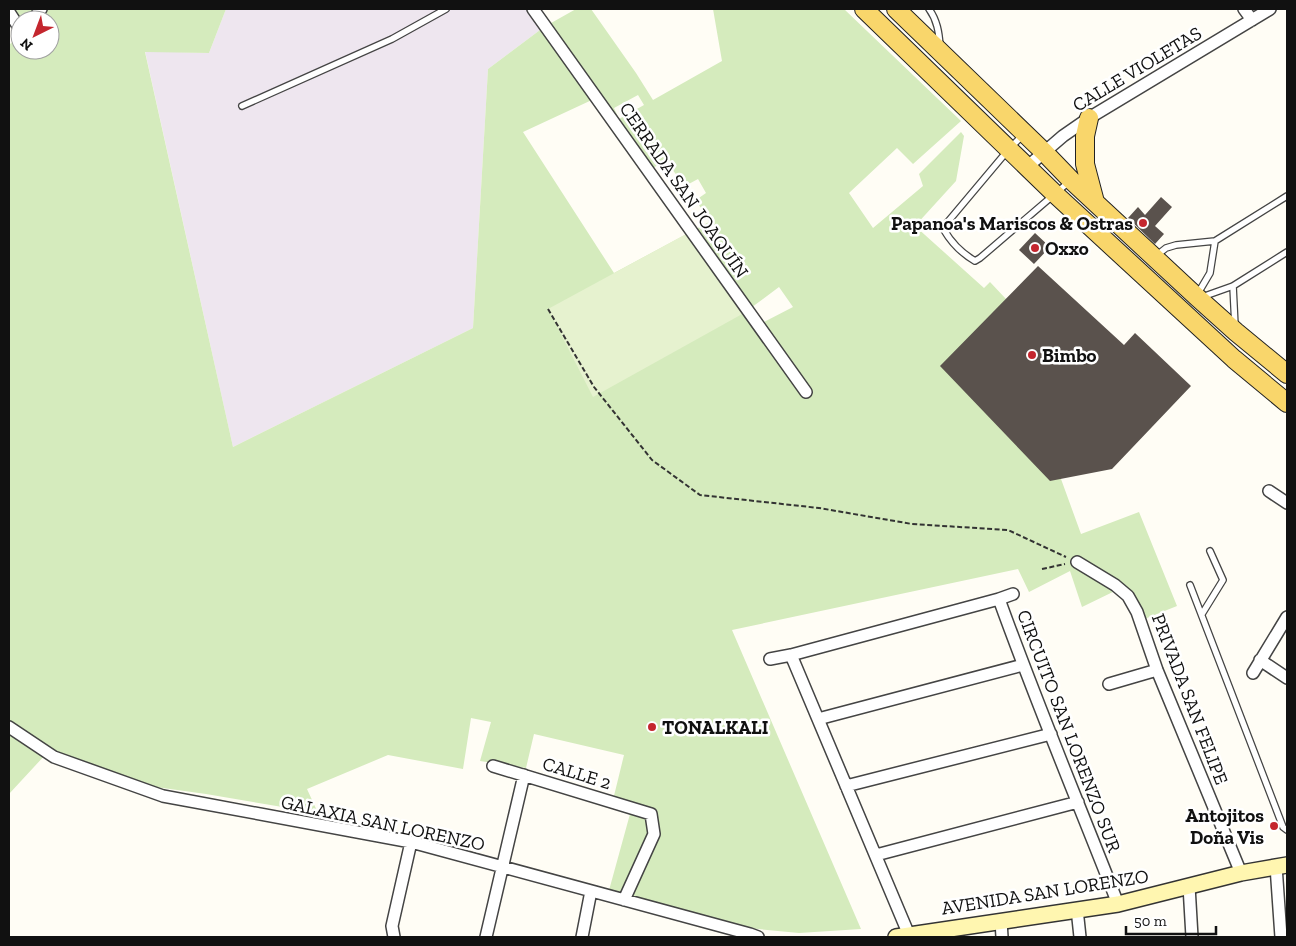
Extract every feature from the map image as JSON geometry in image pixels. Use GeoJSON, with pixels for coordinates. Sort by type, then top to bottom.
{"type":"FeatureCollection","features":[{"type":"Feature","properties":{"kind":"main road"},"geometry":{"type":"LineString","coordinates":[[864,9],[1055,194],[1234,359],[1287,403]]}},
{"type":"Feature","properties":{"kind":"main road"},"geometry":{"type":"LineString","coordinates":[[896,9],[1071,180],[1197,297],[1287,374]]}},
{"type":"Feature","properties":{"kind":"main road"},"geometry":{"type":"LineString","coordinates":[[1089,118],[1085,136],[1085,164],[1095,202]]}},
{"type":"Feature","properties":{"kind":"street","name":"CERRADA SAN JOAQUÍN"},"geometry":{"type":"LineString","coordinates":[[533,9],[806,392]]}},
{"type":"Feature","properties":{"kind":"street"},"geometry":{"type":"LineString","coordinates":[[1244,9],[1252,20]]}},
{"type":"Feature","properties":{"kind":"street","name":"CALLE VIOLETAS"},"geometry":{"type":"LineString","coordinates":[[1027,167],[1063,136],[1089,118],[1252,20],[1265,10]]}},
{"type":"Feature","properties":{"kind":"street"},"geometry":{"type":"LineString","coordinates":[[1268,491],[1287,503]]}},
{"type":"Feature","properties":{"kind":"street","name":"PRIVADA SAN FELIPE"},"geometry":{"type":"LineString","coordinates":[[1078,562],[1115,585],[1128,596],[1137,612],[1158,670],[1240,873]]}},
{"type":"Feature","properties":{"kind":"street"},"geometry":{"type":"LineString","coordinates":[[770,659],[791,655],[1012,594]]}},
{"type":"Feature","properties":{"kind":"street","name":"CIRCUITO SAN LORENZO SUR"},"geometry":{"type":"LineString","coordinates":[[999,599],[1023,665],[1118,904]]}},
{"type":"Feature","properties":{"kind":"street"},"geometry":{"type":"LineString","coordinates":[[1253,673],[1287,617]]}},
{"type":"Feature","properties":{"kind":"street"},"geometry":{"type":"LineString","coordinates":[[791,655],[876,855],[903,936]]}},
{"type":"Feature","properties":{"kind":"street"},"geometry":{"type":"LineString","coordinates":[[1260,660],[1287,678]]}},
{"type":"Feature","properties":{"kind":"street"},"geometry":{"type":"LineString","coordinates":[[818,719],[1023,665]]}},
{"type":"Feature","properties":{"kind":"street"},"geometry":{"type":"LineString","coordinates":[[1109,684],[1158,670]]}},
{"type":"Feature","properties":{"kind":"street","name":"GALAXIA SAN LORENZO"},"geometry":{"type":"LineString","coordinates":[[9,727],[54,757],[163,796],[411,842],[758,937]]}},
{"type":"Feature","properties":{"kind":"street"},"geometry":{"type":"LineString","coordinates":[[846,786],[1051,734]]}},
{"type":"Feature","properties":{"kind":"street","name":"CALLE 2"},"geometry":{"type":"LineString","coordinates":[[493,766],[650,814],[654,834],[624,900]]}},
{"type":"Feature","properties":{"kind":"street"},"geometry":{"type":"LineString","coordinates":[[486,937],[524,775]]}},
{"type":"Feature","properties":{"kind":"street"},"geometry":{"type":"LineString","coordinates":[[876,855],[1078,802]]}},
{"type":"Feature","properties":{"kind":"street"},"geometry":{"type":"LineString","coordinates":[[394,937],[392,926],[411,842]]}},
{"type":"Feature","properties":{"kind":"street"},"geometry":{"type":"LineString","coordinates":[[1281,937],[1282,866]]}},
{"type":"Feature","properties":{"kind":"street","name":"AVENIDA SAN LORENZO"},"geometry":{"type":"LineString","coordinates":[[903,936],[1118,904],[1240,873],[1282,866]]}},
{"type":"Feature","properties":{"kind":"street"},"geometry":{"type":"LineString","coordinates":[[1189,886],[1192,937]]}},
{"type":"Feature","properties":{"kind":"street"},"geometry":{"type":"LineString","coordinates":[[582,937],[591,891]]}},
{"type":"Feature","properties":{"kind":"street"},"geometry":{"type":"LineString","coordinates":[[1077,910],[1080,937]]}},
{"type":"Feature","properties":{"kind":"street"},"geometry":{"type":"LineString","coordinates":[[1001,921],[1002,937]]}},
{"type":"Feature","properties":{"kind":"lane"},"geometry":{"type":"LineString","coordinates":[[242,106],[392,38],[446,9]]}},
{"type":"Feature","properties":{"kind":"lane"},"geometry":{"type":"LineString","coordinates":[[929,9],[934,15],[938,27],[941,53]]}},
{"type":"Feature","properties":{"kind":"lane"},"geometry":{"type":"LineString","coordinates":[[1025,133],[1009,149],[946,224],[944,230],[947,236],[968,257],[975,260],[980,258],[1071,180]]}},
{"type":"Feature","properties":{"kind":"lane"},"geometry":{"type":"LineString","coordinates":[[1154,257],[1166,248],[1176,245],[1215,241],[1287,196]]}},
{"type":"Feature","properties":{"kind":"lane"},"geometry":{"type":"LineString","coordinates":[[1197,297],[1210,273],[1215,241]]}},
{"type":"Feature","properties":{"kind":"lane"},"geometry":{"type":"LineString","coordinates":[[1197,297],[1233,286],[1287,252]]}},
{"type":"Feature","properties":{"kind":"lane"},"geometry":{"type":"LineString","coordinates":[[1233,286],[1236,332]]}},
{"type":"Feature","properties":{"kind":"lane"},"geometry":{"type":"LineString","coordinates":[[1202,614],[1223,580],[1210,551]]}},
{"type":"Feature","properties":{"kind":"lane"},"geometry":{"type":"LineString","coordinates":[[1190,585],[1283,827],[1287,830]]}},
{"type":"Feature","properties":{"kind":"path"},"geometry":{"type":"LineString","coordinates":[[548,308],[594,387],[652,460],[700,495],[819,508],[912,524],[1008,530],[1078,562]]}},
{"type":"Feature","properties":{"kind":"path"},"geometry":{"type":"LineString","coordinates":[[1042,568],[1078,562]]}},
{"type":"Feature","properties":{"kind":"shaded area"},"geometry":{"type":"Polygon","coordinates":[[[226,9],[531,9],[544,27],[488,69],[473,328],[233,447],[145,51],[209,53],[226,9]]]}},
{"type":"Feature","properties":{"kind":"green space"},"geometry":{"type":"Polygon","coordinates":[[[9,9],[226,9],[209,53],[145,52],[233,447],[473,328],[488,69],[544,27],[576,9],[591,9],[653,100],[722,61],[713,9],[844,9],[961,121],[913,164],[897,148],[849,193],[873,228],[923,186],[919,174],[961,132],[964,136],[956,181],[915,226],[984,288],[990,282],[1006,299],[1061,479],[1081,534],[1139,512],[1177,606],[1137,622],[1119,589],[1082,607],[1070,571],[1029,592],[1018,569],[732,630],[861,929],[799,933],[737,927],[608,894],[630,814],[612,804],[624,755],[534,734],[526,768],[480,761],[491,722],[471,718],[463,769],[388,755],[307,789],[318,813],[120,782],[49,752],[9,726],[9,45],[10,60],[60,60],[60,10],[9,9]],[[638,95],[614,108],[619,119],[644,105],[638,95]],[[594,99],[523,132],[614,273],[709,222],[696,200],[706,193],[698,179],[685,186],[665,160],[646,173],[594,99]],[[779,287],[744,313],[754,327],[793,307],[779,287]]]}},
{"type":"Feature","properties":{"kind":"green space"},"geometry":{"type":"Polygon","coordinates":[[[688,233],[744,313],[593,397],[548,309],[688,233]]]}},
{"type":"Feature","properties":{"kind":"green space"},"geometry":{"type":"Polygon","coordinates":[[[9,731],[46,754],[9,794],[9,731]]]}},
{"type":"Feature","properties":{"kind":"building","name":"Papanoa's Mariscos & Ostras"},"geometry":{"type":"Polygon","coordinates":[[[1161,197],[1172,207],[1155,226],[1164,234],[1155,244],[1128,218],[1138,207],[1145,215],[1161,197]]]}},
{"type":"Feature","properties":{"kind":"building"},"geometry":{"type":"Polygon","coordinates":[[[1035,233],[1050,247],[1034,264],[1019,250],[1035,233]]]}},
{"type":"Feature","properties":{"kind":"building"},"geometry":{"type":"Polygon","coordinates":[[[1038,266],[1124,345],[1135,333],[1191,386],[1112,469],[1050,481],[940,366],[1038,266]]]}},
{"type":"Feature","properties":{"kind":"place","name":"Papanoa's Mariscos & Ostras"},"geometry":{"type":"Point","coordinates":[1143,223]}},
{"type":"Feature","properties":{"kind":"place","name":"Oxxo"},"geometry":{"type":"Point","coordinates":[1035,248]}},
{"type":"Feature","properties":{"kind":"place","name":"Bimbo"},"geometry":{"type":"Point","coordinates":[1032,355]}},
{"type":"Feature","properties":{"kind":"place","name":"TONALKALI"},"geometry":{"type":"Point","coordinates":[652,727]}},
{"type":"Feature","properties":{"kind":"place","name":"Antojitos Doña Vis"},"geometry":{"type":"Point","coordinates":[1274,826]}}]}
